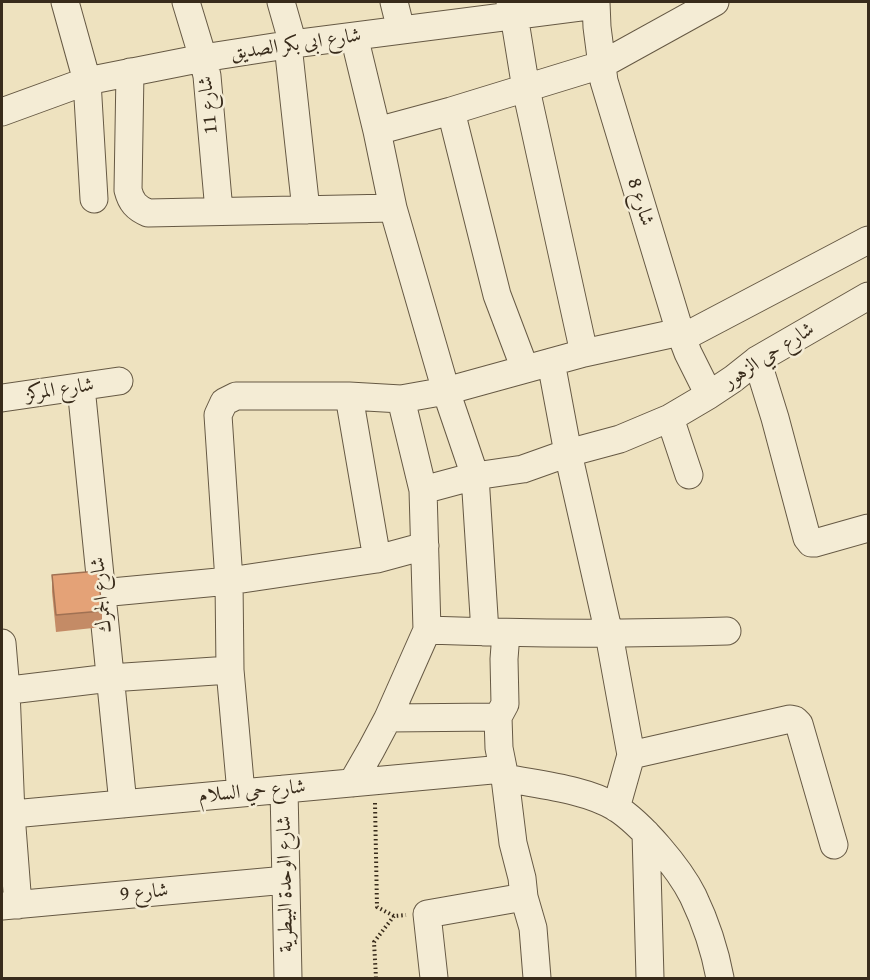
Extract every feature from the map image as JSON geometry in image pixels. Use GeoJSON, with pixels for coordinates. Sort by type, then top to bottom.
{"type":"FeatureCollection","features":[{"type":"Feature","properties":{"kind":"street"},"geometry":{"type":"LineString","coordinates":[[65,2],[87,81],[93,199]]}},
{"type":"Feature","properties":{"kind":"street","name":"شارع 11"},"geometry":{"type":"LineString","coordinates":[[186,2],[207,76],[219,212]]}},
{"type":"Feature","properties":{"kind":"street"},"geometry":{"type":"LineString","coordinates":[[281,2],[290,45],[306,210]]}},
{"type":"Feature","properties":{"kind":"street"},"geometry":{"type":"LineString","coordinates":[[394,2],[401,30]]}},
{"type":"Feature","properties":{"kind":"street"},"geometry":{"type":"LineString","coordinates":[[377,131],[526,89],[601,65],[715,2]]}},
{"type":"Feature","properties":{"kind":"street","name":"شارع ابى بكر الصديق"},"geometry":{"type":"LineString","coordinates":[[2,112],[87,81],[203,58],[401,30],[512,8],[596,3]]}},
{"type":"Feature","properties":{"kind":"street","name":"شارع 8"},"geometry":{"type":"LineString","coordinates":[[596,3],[601,65],[607,92],[681,335],[697,374],[709,395]]}},
{"type":"Feature","properties":{"kind":"street"},"geometry":{"type":"LineString","coordinates":[[512,8],[526,89],[584,353]]}},
{"type":"Feature","properties":{"kind":"street"},"geometry":{"type":"LineString","coordinates":[[354,36],[393,208],[446,391],[475,476],[495,632],[504,659],[504,704],[498,717],[499,748],[513,843],[533,928],[537,978]]}},
{"type":"Feature","properties":{"kind":"street"},"geometry":{"type":"LineString","coordinates":[[130,72],[128,190],[134,204],[140,210],[148,213],[393,208]]}},
{"type":"Feature","properties":{"kind":"street"},"geometry":{"type":"LineString","coordinates":[[451,111],[497,295],[525,369]]}},
{"type":"Feature","properties":{"kind":"street"},"geometry":{"type":"LineString","coordinates":[[241,793],[231,670],[229,581],[218,415],[224,402],[236,396],[349,396],[401,399],[446,391],[584,353],[681,335],[868,240]]}},
{"type":"Feature","properties":{"kind":"street","name":"شارع حي الزهور"},"geometry":{"type":"LineString","coordinates":[[423,490],[475,476],[523,469],[568,453],[620,439],[670,418],[733,379],[757,360],[868,296]]}},
{"type":"Feature","properties":{"kind":"street"},"geometry":{"type":"LineString","coordinates":[[757,360],[808,541],[815,543],[868,528]]}},
{"type":"Feature","properties":{"kind":"street"},"geometry":{"type":"LineString","coordinates":[[551,362],[568,453],[609,634],[631,755],[615,808]]}},
{"type":"Feature","properties":{"kind":"street","name":"شارع المركز"},"geometry":{"type":"LineString","coordinates":[[2,398],[119,381]]}},
{"type":"Feature","properties":{"kind":"street","name":"شارع الجمرك"},"geometry":{"type":"LineString","coordinates":[[81,387],[123,804]]}},
{"type":"Feature","properties":{"kind":"street"},"geometry":{"type":"LineString","coordinates":[[349,396],[377,559]]}},
{"type":"Feature","properties":{"kind":"street"},"geometry":{"type":"LineString","coordinates":[[363,782],[371,750],[388,718],[427,630],[423,490],[401,399]]}},
{"type":"Feature","properties":{"kind":"street"},"geometry":{"type":"LineString","coordinates":[[670,418],[689,475]]}},
{"type":"Feature","properties":{"kind":"street"},"geometry":{"type":"LineString","coordinates":[[101,593],[229,581],[377,559],[424,546]]}},
{"type":"Feature","properties":{"kind":"street"},"geometry":{"type":"LineString","coordinates":[[427,630],[609,634],[727,631]]}},
{"type":"Feature","properties":{"kind":"street"},"geometry":{"type":"LineString","coordinates":[[2,643],[10,905]]}},
{"type":"Feature","properties":{"kind":"street"},"geometry":{"type":"LineString","coordinates":[[4,691],[110,678],[231,670]]}},
{"type":"Feature","properties":{"kind":"street"},"geometry":{"type":"LineString","coordinates":[[388,718],[498,717]]}},
{"type":"Feature","properties":{"kind":"street"},"geometry":{"type":"LineString","coordinates":[[631,755],[790,719],[795,720],[799,724],[834,845]]}},
{"type":"Feature","properties":{"kind":"street","name":"شارع حي السلام"},"geometry":{"type":"LineString","coordinates":[[6,815],[363,782],[504,773],[596,799],[615,808],[646,833],[682,877],[693,896],[707,932],[720,978]]}},
{"type":"Feature","properties":{"kind":"street","name":"شارع الوحدة البيطرية"},"geometry":{"type":"LineString","coordinates":[[284,789],[288,978]]}},
{"type":"Feature","properties":{"kind":"street"},"geometry":{"type":"LineString","coordinates":[[646,833],[650,978]]}},
{"type":"Feature","properties":{"kind":"street","name":"شارع 9"},"geometry":{"type":"LineString","coordinates":[[10,905],[286,880]]}},
{"type":"Feature","properties":{"kind":"street"},"geometry":{"type":"LineString","coordinates":[[434,978],[427,914],[524,897]]}},
{"type":"Feature","properties":{"kind":"path"},"geometry":{"type":"LineString","coordinates":[[363,782],[377,907],[394,916],[374,942],[376,978]]}},
{"type":"Feature","properties":{"kind":"building"},"geometry":{"type":"Polygon","coordinates":[[[98,571],[102,611],[56,615],[52,575],[98,571]]]}}]}
